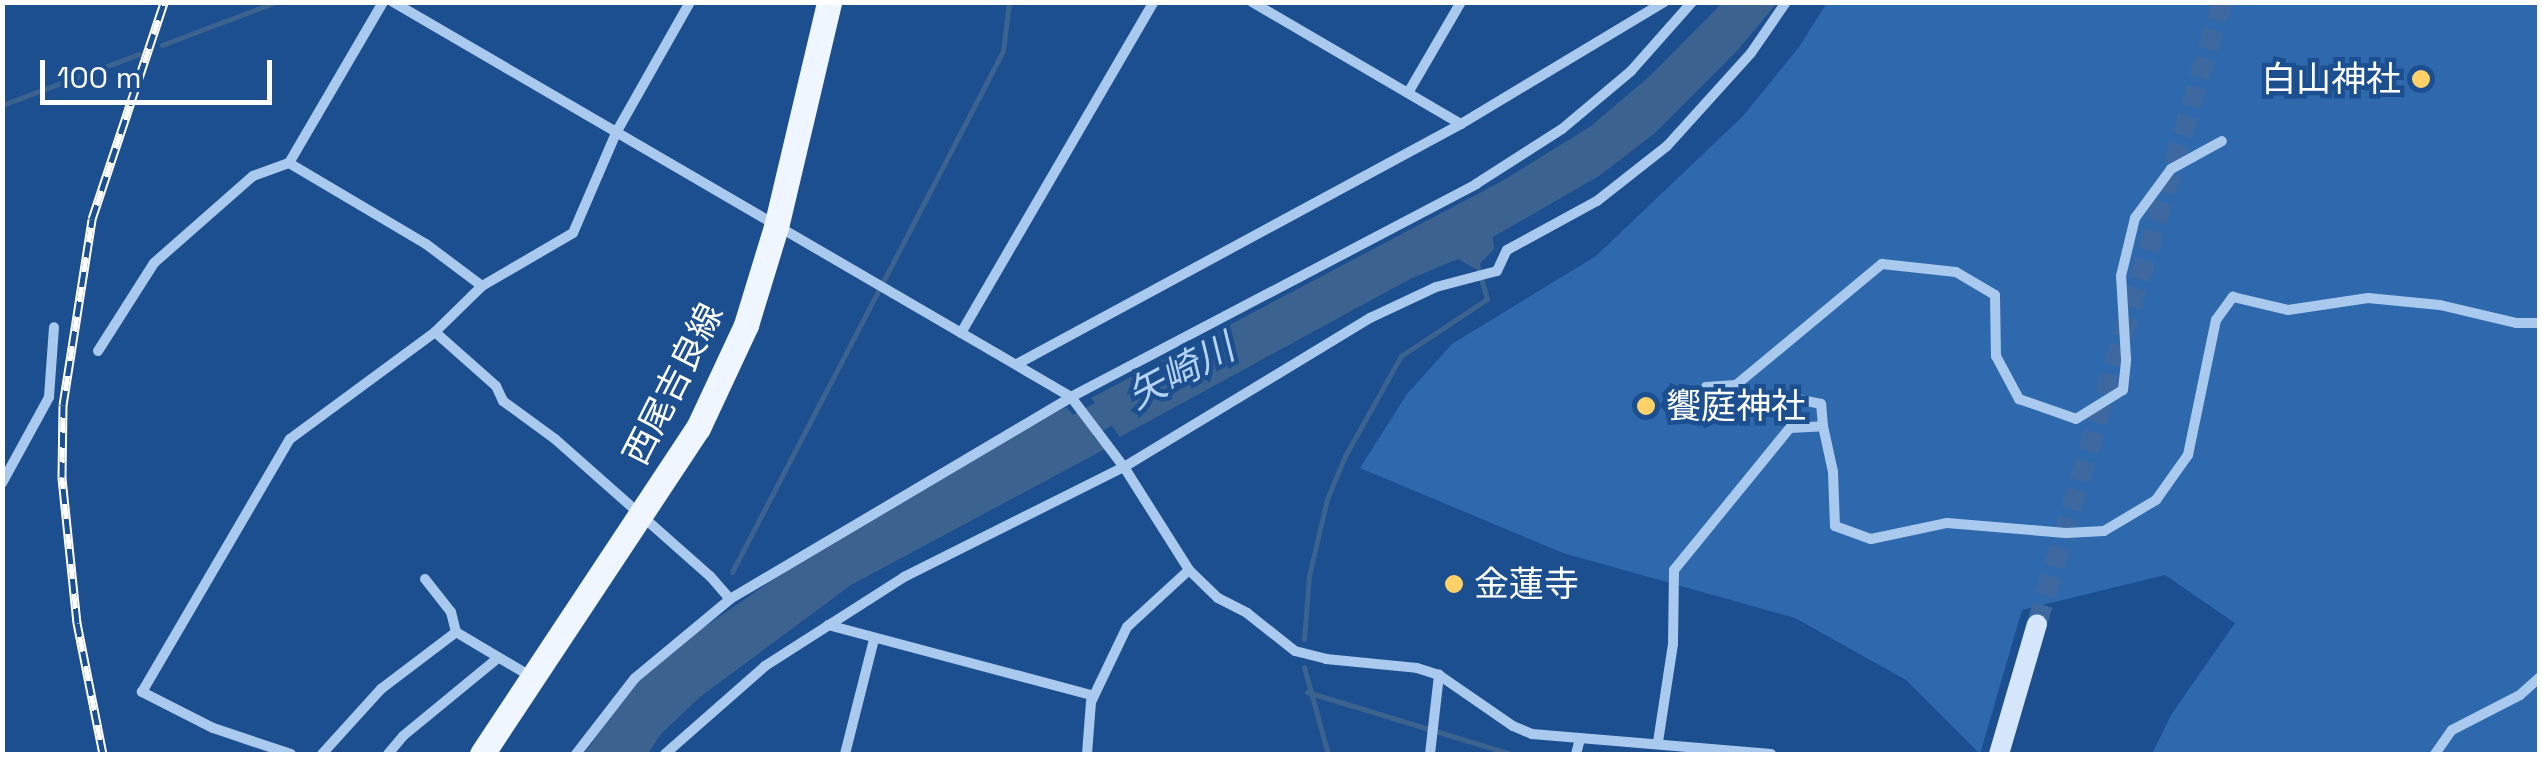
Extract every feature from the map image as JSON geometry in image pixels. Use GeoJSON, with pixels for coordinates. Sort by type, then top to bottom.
{"type":"FeatureCollection","features":[{"type":"Feature","properties":{"kind":"main road","name":"西尾吉良線"},"geometry":{"type":"LineString","coordinates":[[482,754],[698,428],[746,325],[776,228],[829,2]]}},
{"type":"Feature","properties":{"kind":"street"},"geometry":{"type":"LineString","coordinates":[[98,350],[154,263],[253,176],[289,163],[383,2]]}},
{"type":"Feature","properties":{"kind":"street"},"geometry":{"type":"LineString","coordinates":[[393,2],[1070,397],[1083,408],[1124,467],[1189,570],[1218,598],[1296,651],[1326,659],[1417,668],[1439,675],[1513,726],[1532,734],[1770,754]]}},
{"type":"Feature","properties":{"kind":"street"},"geometry":{"type":"LineString","coordinates":[[292,754],[213,728],[142,692],[290,439],[435,332],[482,286],[573,233],[617,131],[690,2]]}},
{"type":"Feature","properties":{"kind":"street"},"geometry":{"type":"LineString","coordinates":[[960,333],[1154,2]]}},
{"type":"Feature","properties":{"kind":"street"},"geometry":{"type":"LineString","coordinates":[[1252,2],[1461,124]]}},
{"type":"Feature","properties":{"kind":"street"},"geometry":{"type":"LineString","coordinates":[[1408,93],[1460,2]]}},
{"type":"Feature","properties":{"kind":"street"},"geometry":{"type":"LineString","coordinates":[[1018,364],[1461,124],[1664,2]]}},
{"type":"Feature","properties":{"kind":"street"},"geometry":{"type":"LineString","coordinates":[[576,754],[635,678],[730,599],[1070,397],[1476,184],[1562,129],[1631,70],[1692,2]]}},
{"type":"Feature","properties":{"kind":"street"},"geometry":{"type":"LineString","coordinates":[[665,754],[764,666],[904,577],[1124,467],[1370,318],[1436,287],[1497,271],[1507,250],[1597,200],[1667,146],[1714,97],[1786,2]]}},
{"type":"Feature","properties":{"kind":"street"},"geometry":{"type":"LineString","coordinates":[[2222,140],[2172,169],[2135,218],[2122,276],[2126,359],[2123,390],[2076,419],[2019,400],[1996,356],[1995,294],[1956,272],[1882,264],[1736,385],[1706,387],[1706,416],[1728,406],[1797,399],[1821,404],[1833,472],[1835,526],[1871,539],[1948,523],[2066,533],[2104,531],[2156,500],[2188,455],[2216,320],[2232,297],[2288,310],[2368,298],[2540,323]]}},
{"type":"Feature","properties":{"kind":"street"},"geometry":{"type":"LineString","coordinates":[[289,163],[426,244],[482,286]]}},
{"type":"Feature","properties":{"kind":"street"},"geometry":{"type":"LineString","coordinates":[[2,482],[50,397],[54,327]]}},
{"type":"Feature","properties":{"kind":"street"},"geometry":{"type":"LineString","coordinates":[[435,332],[496,386],[503,402],[556,440],[730,599]]}},
{"type":"Feature","properties":{"kind":"street"},"geometry":{"type":"LineString","coordinates":[[1658,742],[1673,644],[1674,570],[1790,428],[1823,426]]}},
{"type":"Feature","properties":{"kind":"street"},"geometry":{"type":"LineString","coordinates":[[1087,754],[1094,696],[1127,627],[1189,570]]}},
{"type":"Feature","properties":{"kind":"street"},"geometry":{"type":"LineString","coordinates":[[424,579],[451,612],[456,632],[534,678]]}},
{"type":"Feature","properties":{"kind":"street"},"geometry":{"type":"LineString","coordinates":[[828,624],[1094,696]]}},
{"type":"Feature","properties":{"kind":"street"},"geometry":{"type":"LineString","coordinates":[[2000,754],[2037,624]]}},
{"type":"Feature","properties":{"kind":"street"},"geometry":{"type":"LineString","coordinates":[[322,754],[381,689],[456,632]]}},
{"type":"Feature","properties":{"kind":"street"},"geometry":{"type":"LineString","coordinates":[[845,754],[874,639]]}},
{"type":"Feature","properties":{"kind":"street"},"geometry":{"type":"LineString","coordinates":[[388,754],[403,736],[498,658]]}},
{"type":"Feature","properties":{"kind":"street"},"geometry":{"type":"LineString","coordinates":[[1430,754],[1439,675]]}},
{"type":"Feature","properties":{"kind":"street"},"geometry":{"type":"LineString","coordinates":[[2435,754],[2452,730],[2520,695],[2540,677]]}},
{"type":"Feature","properties":{"kind":"street"},"geometry":{"type":"LineString","coordinates":[[1576,754],[1580,739]]}},
{"type":"Feature","properties":{"kind":"shaded area"},"geometry":{"type":"Polygon","coordinates":[[[1827,3],[2539,3],[2539,754],[2152,754],[2171,715],[2235,623],[2165,575],[2022,610],[1980,754],[1906,680],[1795,618],[1563,553],[1360,468],[1407,394],[1452,344],[1596,256],[1743,116],[1799,47],[1827,3]]]}},
{"type":"Feature","properties":{"kind":"water"},"geometry":{"type":"Polygon","coordinates":[[[1722,3],[1777,3],[1737,51],[1655,133],[1599,176],[1493,237],[1494,249],[1475,269],[1458,259],[1410,279],[1120,437],[1091,398],[1502,181],[1591,126],[1651,75],[1722,3]]]}},
{"type":"Feature","properties":{"kind":"water"},"geometry":{"type":"Polygon","coordinates":[[[1066,407],[1105,449],[851,585],[700,697],[660,735],[648,754],[584,754],[633,686],[671,650],[844,531],[1066,407]]]}},
{"type":"Feature","properties":{"kind":"waterway"},"geometry":{"type":"LineString","coordinates":[[162,45],[276,2]]}},
{"type":"Feature","properties":{"kind":"waterway"},"geometry":{"type":"LineString","coordinates":[[732,572],[1003,51],[1009,2]]}},
{"type":"Feature","properties":{"kind":"waterway"},"geometry":{"type":"LineString","coordinates":[[2,105],[139,54]]}},
{"type":"Feature","properties":{"kind":"waterway"},"geometry":{"type":"LineString","coordinates":[[1304,639],[1309,576],[1327,499],[1345,456],[1401,356],[1487,299],[1477,263]]}},
{"type":"Feature","properties":{"kind":"waterway","name":"矢崎川"},"geometry":{"type":"LineString","coordinates":[[1052,443],[1136,396]]}},
{"type":"Feature","properties":{"kind":"waterway"},"geometry":{"type":"LineString","coordinates":[[1304,667],[1328,754]]}},
{"type":"Feature","properties":{"kind":"waterway"},"geometry":{"type":"LineString","coordinates":[[1307,692],[1511,754]]}},
{"type":"Feature","properties":{"kind":"tunnel"},"geometry":{"type":"LineString","coordinates":[[2037,624],[2222,2]]}},
{"type":"Feature","properties":{"kind":"railway"},"geometry":{"type":"LineString","coordinates":[[103,754],[77,623],[62,477],[63,405],[92,219],[164,2]]}},
{"type":"Feature","properties":{"kind":"place","name":"白山神社"},"geometry":{"type":"Point","coordinates":[2421,79]}},
{"type":"Feature","properties":{"kind":"place","name":"饗庭神社"},"geometry":{"type":"Point","coordinates":[1646,406]}},
{"type":"Feature","properties":{"kind":"place","name":"金蓮寺"},"geometry":{"type":"Point","coordinates":[1454,584]}}]}
